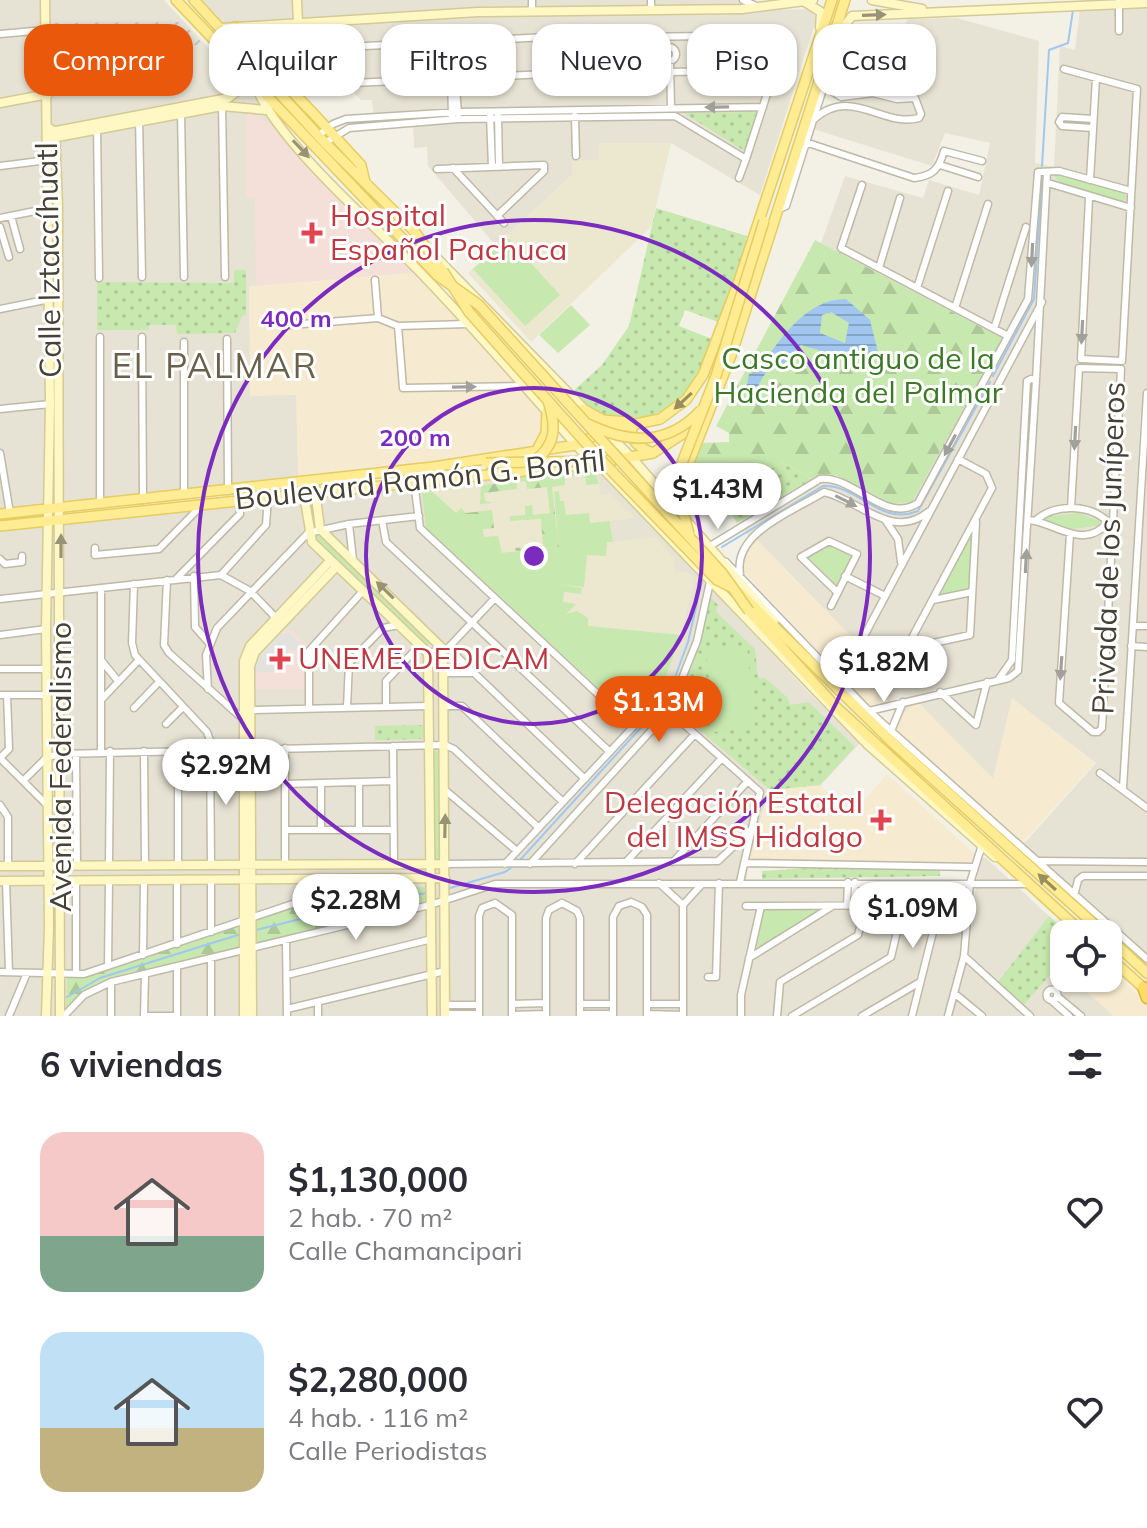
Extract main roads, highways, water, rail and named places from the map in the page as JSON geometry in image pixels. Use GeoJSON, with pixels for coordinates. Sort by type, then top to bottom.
{"type":"FeatureCollection","features":[{"type":"Feature","properties":{"kind":"main road"},"geometry":{"type":"LineString","coordinates":[[176,0],[437,275],[479,305],[689,537],[749,611],[836,707],[1069,920]]}},
{"type":"Feature","properties":{"kind":"main road"},"geometry":{"type":"LineString","coordinates":[[194,0],[217,24]]}},
{"type":"Feature","properties":{"kind":"main road","name":"Boulevard Ramón G. Bonfil"},"geometry":{"type":"LineString","coordinates":[[0,526],[100,504],[228,491],[315,487],[565,447],[606,430],[660,419],[686,400],[703,375],[765,203],[832,0]]}},
{"type":"Feature","properties":{"kind":"main road"},"geometry":{"type":"LineString","coordinates":[[692,525],[684,506],[682,478],[739,328],[802,141],[845,0]]}},
{"type":"Feature","properties":{"kind":"main road"},"geometry":{"type":"LineString","coordinates":[[285,96],[361,165],[366,185],[432,253],[469,312],[547,397],[597,462],[717,580],[740,587],[893,743],[1088,920]]}},
{"type":"Feature","properties":{"kind":"main road"},"geometry":{"type":"LineString","coordinates":[[296,96],[319,120],[326,136]]}},
{"type":"Feature","properties":{"kind":"main road"},"geometry":{"type":"LineString","coordinates":[[783,191],[778,193],[774,187],[785,144]]}},
{"type":"Feature","properties":{"kind":"main road"},"geometry":{"type":"LineString","coordinates":[[689,537],[678,492],[680,468],[716,376],[764,221],[765,203],[773,200],[777,210]]}},
{"type":"Feature","properties":{"kind":"main road"},"geometry":{"type":"LineString","coordinates":[[585,422],[618,437],[650,439],[677,430],[703,408],[739,328]]}},
{"type":"Feature","properties":{"kind":"main road"},"geometry":{"type":"LineString","coordinates":[[337,490],[360,483],[531,463],[544,453],[554,435],[547,397]]}},
{"type":"Feature","properties":{"kind":"main road"},"geometry":{"type":"LineString","coordinates":[[583,409],[603,420],[618,422],[660,419]]}},
{"type":"Feature","properties":{"kind":"main road"},"geometry":{"type":"LineString","coordinates":[[537,450],[546,433],[547,411]]}},
{"type":"Feature","properties":{"kind":"main road","name":"Boulevard Ramón G. Bonfil"},"geometry":{"type":"LineString","coordinates":[[315,487],[337,490],[632,458],[653,453],[706,419]]}},
{"type":"Feature","properties":{"kind":"main road"},"geometry":{"type":"LineString","coordinates":[[633,425],[632,437],[653,453]]}},
{"type":"Feature","properties":{"kind":"main road"},"geometry":{"type":"LineString","coordinates":[[565,447],[575,455],[575,466]]}},
{"type":"Feature","properties":{"kind":"main road"},"geometry":{"type":"LineString","coordinates":[[458,463],[597,462]]}},
{"type":"Feature","properties":{"kind":"main road","name":"Boulevard Ramón G. Bonfil"},"geometry":{"type":"LineString","coordinates":[[61,513],[268,497],[302,488]]}},
{"type":"Feature","properties":{"kind":"main road","name":"Boulevard Ramón G. Bonfil"},"geometry":{"type":"LineString","coordinates":[[5,514],[50,515]]}},
{"type":"Feature","properties":{"kind":"main road"},"geometry":{"type":"LineString","coordinates":[[1122,950],[1147,973]]}},
{"type":"Feature","properties":{"kind":"main road"},"geometry":{"type":"LineString","coordinates":[[1122,969],[1146,992]]}},
{"type":"Feature","properties":{"kind":"water"},"geometry":{"type":"Polygon","coordinates":[[[846,299],[870,320],[878,352],[835,355],[801,345],[781,367],[766,372],[756,389],[746,390],[749,374],[756,373],[794,325],[817,306],[846,299]],[[831,312],[822,315],[820,333],[845,343],[849,323],[831,312]]]}},
{"type":"Feature","properties":{"kind":"waterway"},"geometry":{"type":"LineString","coordinates":[[1042,166],[1049,50],[1068,43],[1073,10]]}},
{"type":"Feature","properties":{"kind":"waterway"},"geometry":{"type":"LineString","coordinates":[[993,376],[1034,299],[1042,177]]}},
{"type":"Feature","properties":{"kind":"waterway"},"geometry":{"type":"LineString","coordinates":[[722,547],[823,486],[847,491],[892,514],[918,511],[990,382]]}},
{"type":"Feature","properties":{"kind":"waterway"},"geometry":{"type":"LineString","coordinates":[[520,860],[667,699],[688,642],[702,581]]}},
{"type":"Feature","properties":{"kind":"waterway"},"geometry":{"type":"LineString","coordinates":[[450,888],[505,872],[515,865]]}},
{"type":"Feature","properties":{"kind":"waterway"},"geometry":{"type":"LineString","coordinates":[[256,930],[364,903],[426,893]]}},
{"type":"Feature","properties":{"kind":"waterway"},"geometry":{"type":"LineString","coordinates":[[67,997],[100,978],[241,934]]}},
{"type":"Feature","properties":{"kind":"place","name":"Hospital Español Pachuca"},"geometry":{"type":"Point","coordinates":[312,233]}},
{"type":"Feature","properties":{"kind":"place","name":"UNEME DEDICAM"},"geometry":{"type":"Point","coordinates":[280,659]}},
{"type":"Feature","properties":{"kind":"place","name":"Delegación Estatal del IMSS Hidalgo"},"geometry":{"type":"Point","coordinates":[881,820]}},
{"type":"Feature","properties":{"kind":"district","name":"EL PALMAR"},"geometry":{"type":"Point","coordinates":[215,366]}},
{"type":"Feature","properties":{"kind":"park label","name":"Casco antiguo de la Hacienda del Palmar"},"geometry":{"type":"Point","coordinates":[858,376]}}]}
